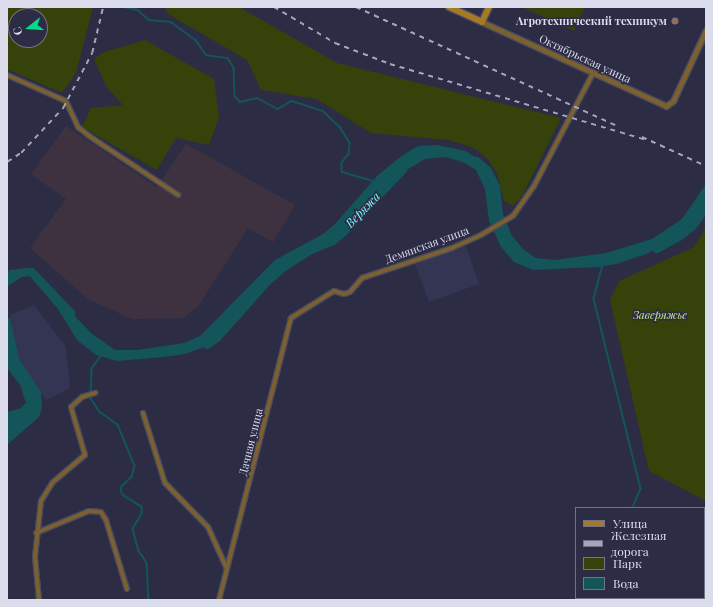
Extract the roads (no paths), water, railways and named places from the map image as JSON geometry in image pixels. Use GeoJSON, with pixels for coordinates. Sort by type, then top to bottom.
{"type":"FeatureCollection","features":[{"type":"Feature","properties":{"kind":"main road","name":"Октябрьская улица"},"geometry":{"type":"LineString","coordinates":[[449,7],[482,22]]}},
{"type":"Feature","properties":{"kind":"main road"},"geometry":{"type":"LineString","coordinates":[[482,22],[489,7]]}},
{"type":"Feature","properties":{"kind":"street","name":"Октябрьская улица"},"geometry":{"type":"LineString","coordinates":[[482,22],[663,106],[670,105],[706,30]]}},
{"type":"Feature","properties":{"kind":"street","name":"Демянская улица"},"geometry":{"type":"LineString","coordinates":[[291,318],[334,291],[344,294],[350,292],[362,278],[452,248],[481,235],[513,216],[534,186],[593,73]]}},
{"type":"Feature","properties":{"kind":"street"},"geometry":{"type":"LineString","coordinates":[[7,74],[66,101],[78,127],[83,132],[178,195]]}},
{"type":"Feature","properties":{"kind":"street","name":"Дачная улица"},"geometry":{"type":"LineString","coordinates":[[219,600],[291,318]]}},
{"type":"Feature","properties":{"kind":"street"},"geometry":{"type":"LineString","coordinates":[[39,600],[35,557],[36,533],[41,501],[53,482],[85,455],[71,407],[82,397],[95,393]]}},
{"type":"Feature","properties":{"kind":"street"},"geometry":{"type":"LineString","coordinates":[[143,413],[165,483],[208,528],[228,569]]}},
{"type":"Feature","properties":{"kind":"street"},"geometry":{"type":"LineString","coordinates":[[36,533],[89,511],[101,512],[106,520],[127,589]]}},
{"type":"Feature","properties":{"kind":"water"},"geometry":{"type":"Polygon","coordinates":[[[437,145],[466,151],[483,165],[512,236],[524,250],[536,258],[555,260],[606,253],[652,239],[682,219],[706,184],[706,204],[678,238],[646,254],[616,264],[598,267],[533,270],[514,262],[501,247],[489,221],[485,189],[476,170],[465,163],[446,157],[425,159],[395,177],[328,246],[306,253],[275,271],[240,314],[207,346],[185,354],[163,357],[117,361],[96,355],[77,340],[58,309],[27,273],[16,273],[7,278],[9,270],[29,268],[91,333],[115,350],[137,350],[184,343],[200,336],[275,260],[323,234],[335,224],[378,175],[403,155],[418,146],[437,145]]]}},
{"type":"Feature","properties":{"kind":"water"},"geometry":{"type":"Polygon","coordinates":[[[7,318],[10,318],[19,359],[41,392],[42,408],[39,417],[7,445],[7,412],[21,408],[26,403],[20,385],[7,368],[7,318]]]}},
{"type":"Feature","properties":{"kind":"waterway"},"geometry":{"type":"LineString","coordinates":[[124,7],[138,10],[149,20],[171,22],[196,40],[206,55],[228,58],[234,68],[235,96],[240,102],[257,98],[278,109],[292,101],[323,111],[340,127],[350,143],[349,154],[342,163],[342,172],[374,181]]}},
{"type":"Feature","properties":{"kind":"waterway","name":"Веряжа"},"geometry":{"type":"LineString","coordinates":[[477,161],[488,171],[496,187],[499,216]]}},
{"type":"Feature","properties":{"kind":"waterway","name":"Веряжа"},"geometry":{"type":"LineString","coordinates":[[207,345],[217,338],[268,281],[284,267],[311,250],[333,241],[343,233],[403,170]]}},
{"type":"Feature","properties":{"kind":"waterway","name":"Веряжа"},"geometry":{"type":"LineString","coordinates":[[657,249],[679,237],[693,226],[706,208]]}},
{"type":"Feature","properties":{"kind":"waterway"},"geometry":{"type":"LineString","coordinates":[[603,265],[594,299],[641,489],[633,507]]}},
{"type":"Feature","properties":{"kind":"waterway","name":"Веряжа"},"geometry":{"type":"LineString","coordinates":[[7,282],[21,273],[32,272],[71,313]]}},
{"type":"Feature","properties":{"kind":"waterway"},"geometry":{"type":"LineString","coordinates":[[102,355],[92,369],[91,398],[99,411],[118,425],[135,466],[132,477],[122,487],[121,491],[123,495],[142,507],[142,514],[133,529],[139,551],[147,563],[149,600]]}},
{"type":"Feature","properties":{"kind":"railway"},"geometry":{"type":"LineString","coordinates":[[7,162],[21,153],[63,108],[92,53],[103,7]]}},
{"type":"Feature","properties":{"kind":"railway"},"geometry":{"type":"LineString","coordinates":[[274,7],[335,43],[390,64],[647,140]]}},
{"type":"Feature","properties":{"kind":"railway"},"geometry":{"type":"LineString","coordinates":[[356,7],[615,125]]}},
{"type":"Feature","properties":{"kind":"railway"},"geometry":{"type":"LineString","coordinates":[[642,137],[706,166]]}},
{"type":"Feature","properties":{"kind":"place","name":"Агротехнический техникум"},"geometry":{"type":"Point","coordinates":[675,21]}},
{"type":"Feature","properties":{"kind":"park label","name":"Заверяжье"},"geometry":{"type":"Point","coordinates":[660,315]}}]}
